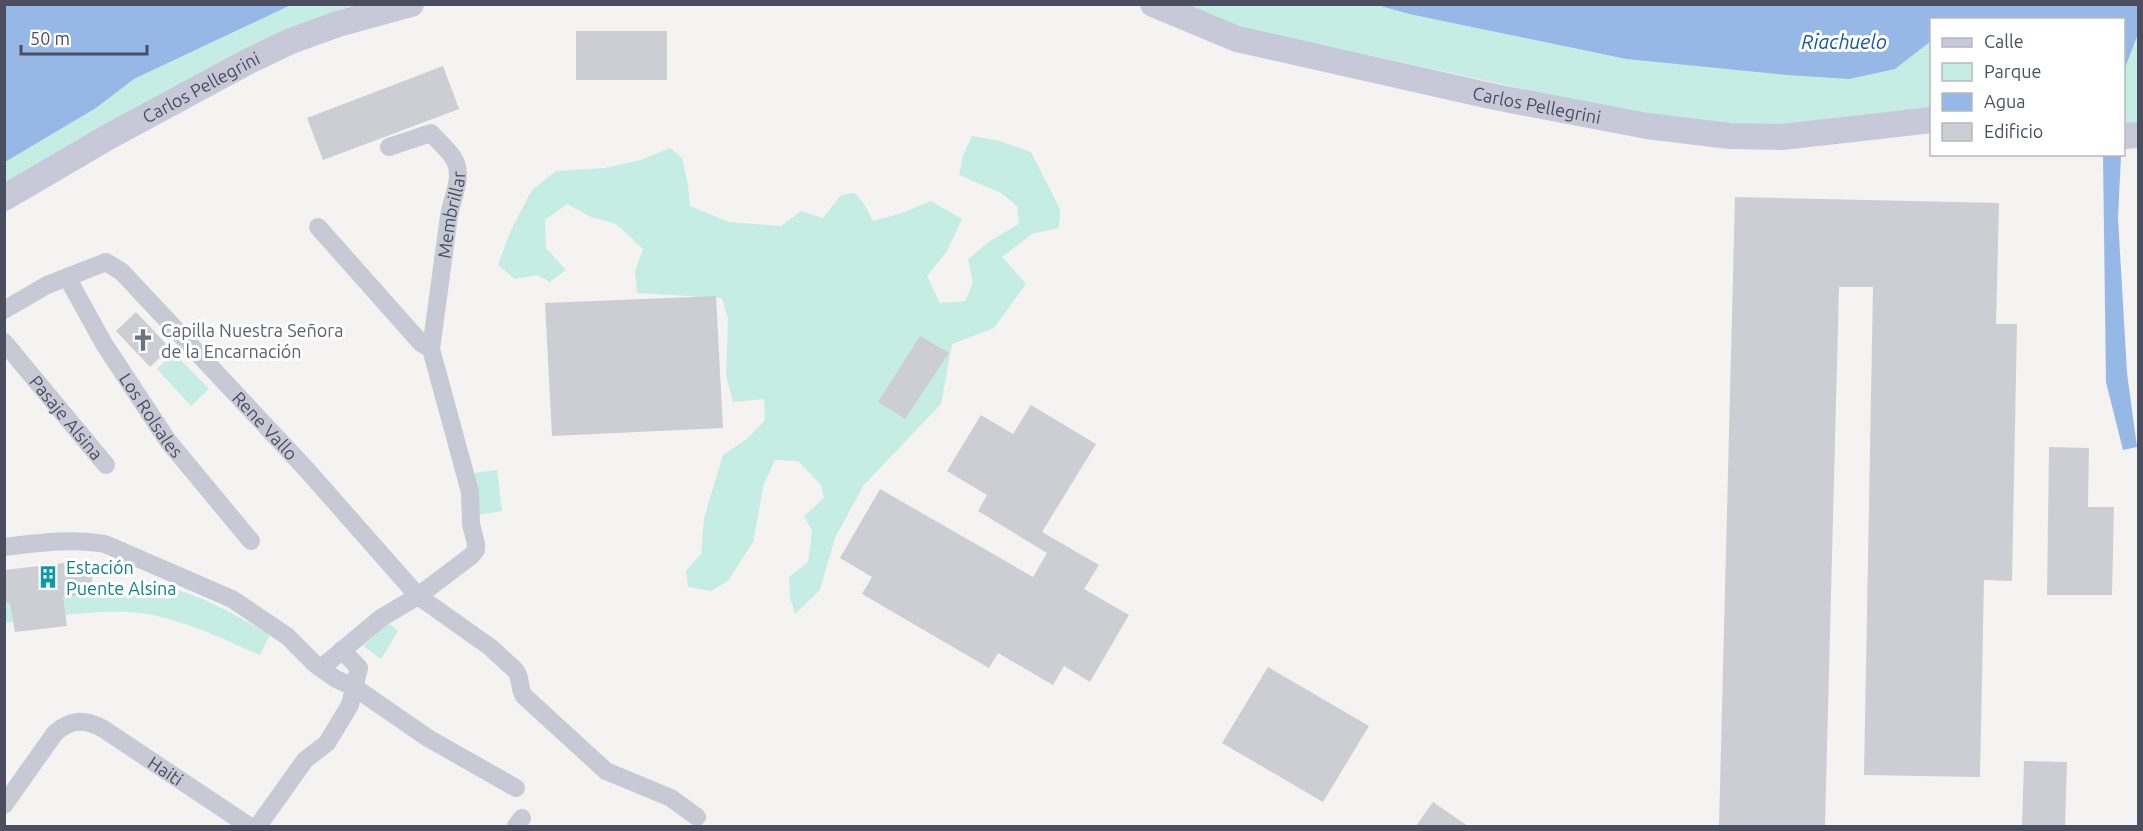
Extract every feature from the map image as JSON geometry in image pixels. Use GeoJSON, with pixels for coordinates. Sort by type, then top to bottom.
{"type":"FeatureCollection","features":[{"type":"Feature","properties":{"kind":"street","name":"Carlos Pellegrini"},"geometry":{"type":"LineString","coordinates":[[4,198],[120,130],[251,60],[291,41],[338,24],[411,4]]}},
{"type":"Feature","properties":{"kind":"street","name":"Carlos Pellegrini"},"geometry":{"type":"LineString","coordinates":[[1153,4],[1237,39],[1495,97],[1647,126],[1730,136],[1782,137],[1930,120]]}},
{"type":"Feature","properties":{"kind":"street","name":"Membrillar"},"geometry":{"type":"LineString","coordinates":[[389,147],[431,133],[454,159],[457,167],[457,184],[448,216],[431,349]]}},
{"type":"Feature","properties":{"kind":"street"},"geometry":{"type":"LineString","coordinates":[[318,227],[421,343],[431,349],[468,483],[471,524],[476,544],[476,550],[471,556],[418,596],[389,612],[321,668]]}},
{"type":"Feature","properties":{"kind":"street","name":"Rene Vallo"},"geometry":{"type":"LineString","coordinates":[[67,277],[106,262],[122,272],[306,469],[418,596],[490,647],[514,669],[518,673],[520,690],[524,696],[606,771],[671,798],[697,817]]}},
{"type":"Feature","properties":{"kind":"street"},"geometry":{"type":"LineString","coordinates":[[4,310],[47,285],[67,277]]}},
{"type":"Feature","properties":{"kind":"street","name":"Los Rolsales"},"geometry":{"type":"LineString","coordinates":[[67,277],[104,344],[168,441],[251,541]]}},
{"type":"Feature","properties":{"kind":"street","name":"Pasaje Alsina"},"geometry":{"type":"LineString","coordinates":[[4,342],[106,465]]}},
{"type":"Feature","properties":{"kind":"street"},"geometry":{"type":"LineString","coordinates":[[4,547],[86,540],[105,544],[232,599],[286,636],[336,679],[354,687],[428,738],[516,788]]}},
{"type":"Feature","properties":{"kind":"street"},"geometry":{"type":"LineString","coordinates":[[258,826],[305,760],[327,743],[350,705],[359,668],[342,650]]}},
{"type":"Feature","properties":{"kind":"street","name":"Haiti"},"geometry":{"type":"LineString","coordinates":[[4,805],[55,733],[65,725],[81,721],[102,728],[249,826]]}},
{"type":"Feature","properties":{"kind":"green space"},"geometry":{"type":"Polygon","coordinates":[[[291,5],[389,5],[5,188],[5,162],[96,108],[134,79],[291,5]]]}},
{"type":"Feature","properties":{"kind":"green space"},"geometry":{"type":"Polygon","coordinates":[[[1184,5],[1377,5],[1409,14],[1626,59],[1895,69],[1930,42],[1930,113],[1779,126],[1692,126],[1236,26],[1184,5]]]}},
{"type":"Feature","properties":{"kind":"green space"},"geometry":{"type":"Polygon","coordinates":[[[2138,34],[2138,126],[2125,127],[2125,68],[2138,34]]]}},
{"type":"Feature","properties":{"kind":"green space"},"geometry":{"type":"Polygon","coordinates":[[[972,136],[1000,141],[1031,152],[1060,209],[1059,228],[1032,234],[1002,257],[1026,284],[994,328],[952,344],[941,404],[863,486],[835,538],[820,590],[795,614],[790,598],[789,577],[808,562],[812,531],[804,516],[824,498],[821,485],[798,461],[775,460],[764,484],[753,542],[728,581],[711,591],[688,587],[686,571],[701,554],[704,518],[723,455],[748,438],[765,420],[764,399],[733,402],[726,376],[728,319],[722,298],[637,293],[635,271],[643,249],[616,224],[591,217],[567,204],[545,220],[546,248],[566,270],[550,282],[537,275],[515,279],[498,265],[511,230],[532,190],[556,171],[604,168],[641,160],[670,148],[682,158],[690,206],[729,222],[781,226],[801,211],[823,218],[841,195],[855,193],[873,221],[902,213],[931,201],[962,219],[947,251],[927,276],[940,303],[965,301],[973,283],[968,259],[990,241],[1019,224],[1017,206],[1001,193],[959,175],[963,155],[972,136]]]}},
{"type":"Feature","properties":{"kind":"green space"},"geometry":{"type":"Polygon","coordinates":[[[174,353],[209,389],[191,406],[157,369],[174,353]]]}},
{"type":"Feature","properties":{"kind":"green space"},"geometry":{"type":"Polygon","coordinates":[[[497,470],[502,511],[478,515],[473,473],[497,470]]]}},
{"type":"Feature","properties":{"kind":"green space"},"geometry":{"type":"Polygon","coordinates":[[[171,588],[210,602],[270,635],[260,655],[189,625],[146,614],[85,613],[5,623],[4,603],[120,594],[170,599],[171,588]]]}},
{"type":"Feature","properties":{"kind":"green space"},"geometry":{"type":"Polygon","coordinates":[[[388,623],[398,631],[381,659],[363,646],[388,623]]]}},
{"type":"Feature","properties":{"kind":"water"},"geometry":{"type":"Polygon","coordinates":[[[5,4],[291,5],[134,79],[96,108],[5,162],[5,4]]]}},
{"type":"Feature","properties":{"kind":"water","name":"Riachuelo"},"geometry":{"type":"Polygon","coordinates":[[[2138,4],[2138,34],[2125,68],[2125,18],[1930,18],[1930,42],[1895,69],[1849,79],[1626,59],[1409,14],[1377,5],[2138,4]]]}},
{"type":"Feature","properties":{"kind":"water"},"geometry":{"type":"Polygon","coordinates":[[[2103,156],[2121,156],[2118,218],[2127,373],[2137,447],[2123,450],[2106,382],[2103,156]]]}},
{"type":"Feature","properties":{"kind":"building"},"geometry":{"type":"Polygon","coordinates":[[[576,31],[667,31],[667,80],[576,80],[576,31]]]}},
{"type":"Feature","properties":{"kind":"building"},"geometry":{"type":"Polygon","coordinates":[[[443,66],[459,109],[323,160],[307,118],[443,66]]]}},
{"type":"Feature","properties":{"kind":"building"},"geometry":{"type":"Polygon","coordinates":[[[1735,197],[1999,203],[1996,324],[2017,324],[2012,581],[1984,580],[1980,777],[1864,775],[1873,287],[1839,287],[1825,826],[1719,826],[1735,197]]]}},
{"type":"Feature","properties":{"kind":"building"},"geometry":{"type":"Polygon","coordinates":[[[716,296],[723,428],[552,436],[545,303],[716,296]]]}},
{"type":"Feature","properties":{"kind":"building","name":"Capilla Nuestra Señora de la Encarnación"},"geometry":{"type":"Polygon","coordinates":[[[136,312],[170,348],[150,367],[116,331],[136,312]]]}},
{"type":"Feature","properties":{"kind":"building"},"geometry":{"type":"Polygon","coordinates":[[[920,336],[949,353],[905,419],[878,402],[920,336]]]}},
{"type":"Feature","properties":{"kind":"building"},"geometry":{"type":"Polygon","coordinates":[[[1031,405],[1096,444],[1042,532],[1099,565],[1084,589],[1129,615],[1090,682],[1064,666],[1053,685],[998,653],[989,668],[862,594],[872,577],[840,558],[880,489],[1033,577],[1047,553],[978,511],[987,495],[947,471],[981,415],[1013,434],[1031,405]]]}},
{"type":"Feature","properties":{"kind":"building"},"geometry":{"type":"Polygon","coordinates":[[[2049,447],[2089,448],[2088,507],[2114,507],[2112,595],[2047,595],[2049,447]]]}},
{"type":"Feature","properties":{"kind":"building"},"geometry":{"type":"Polygon","coordinates":[[[90,560],[94,595],[63,597],[67,626],[15,632],[10,603],[4,603],[4,570],[90,560]]]}},
{"type":"Feature","properties":{"kind":"building"},"geometry":{"type":"Polygon","coordinates":[[[1268,667],[1369,726],[1323,802],[1222,743],[1268,667]]]}},
{"type":"Feature","properties":{"kind":"building"},"geometry":{"type":"Polygon","coordinates":[[[2024,761],[2067,762],[2065,826],[2022,826],[2024,761]]]}},
{"type":"Feature","properties":{"kind":"building"},"geometry":{"type":"Polygon","coordinates":[[[1433,802],[1468,826],[1416,826],[1433,802]]]}},
{"type":"Feature","properties":{"kind":"place","name":"Capilla Nuestra Señora de la Encarnación"},"geometry":{"type":"Point","coordinates":[143,340]}},
{"type":"Feature","properties":{"kind":"place","name":"Estación Puente Alsina"},"geometry":{"type":"Point","coordinates":[48,577]}}]}
